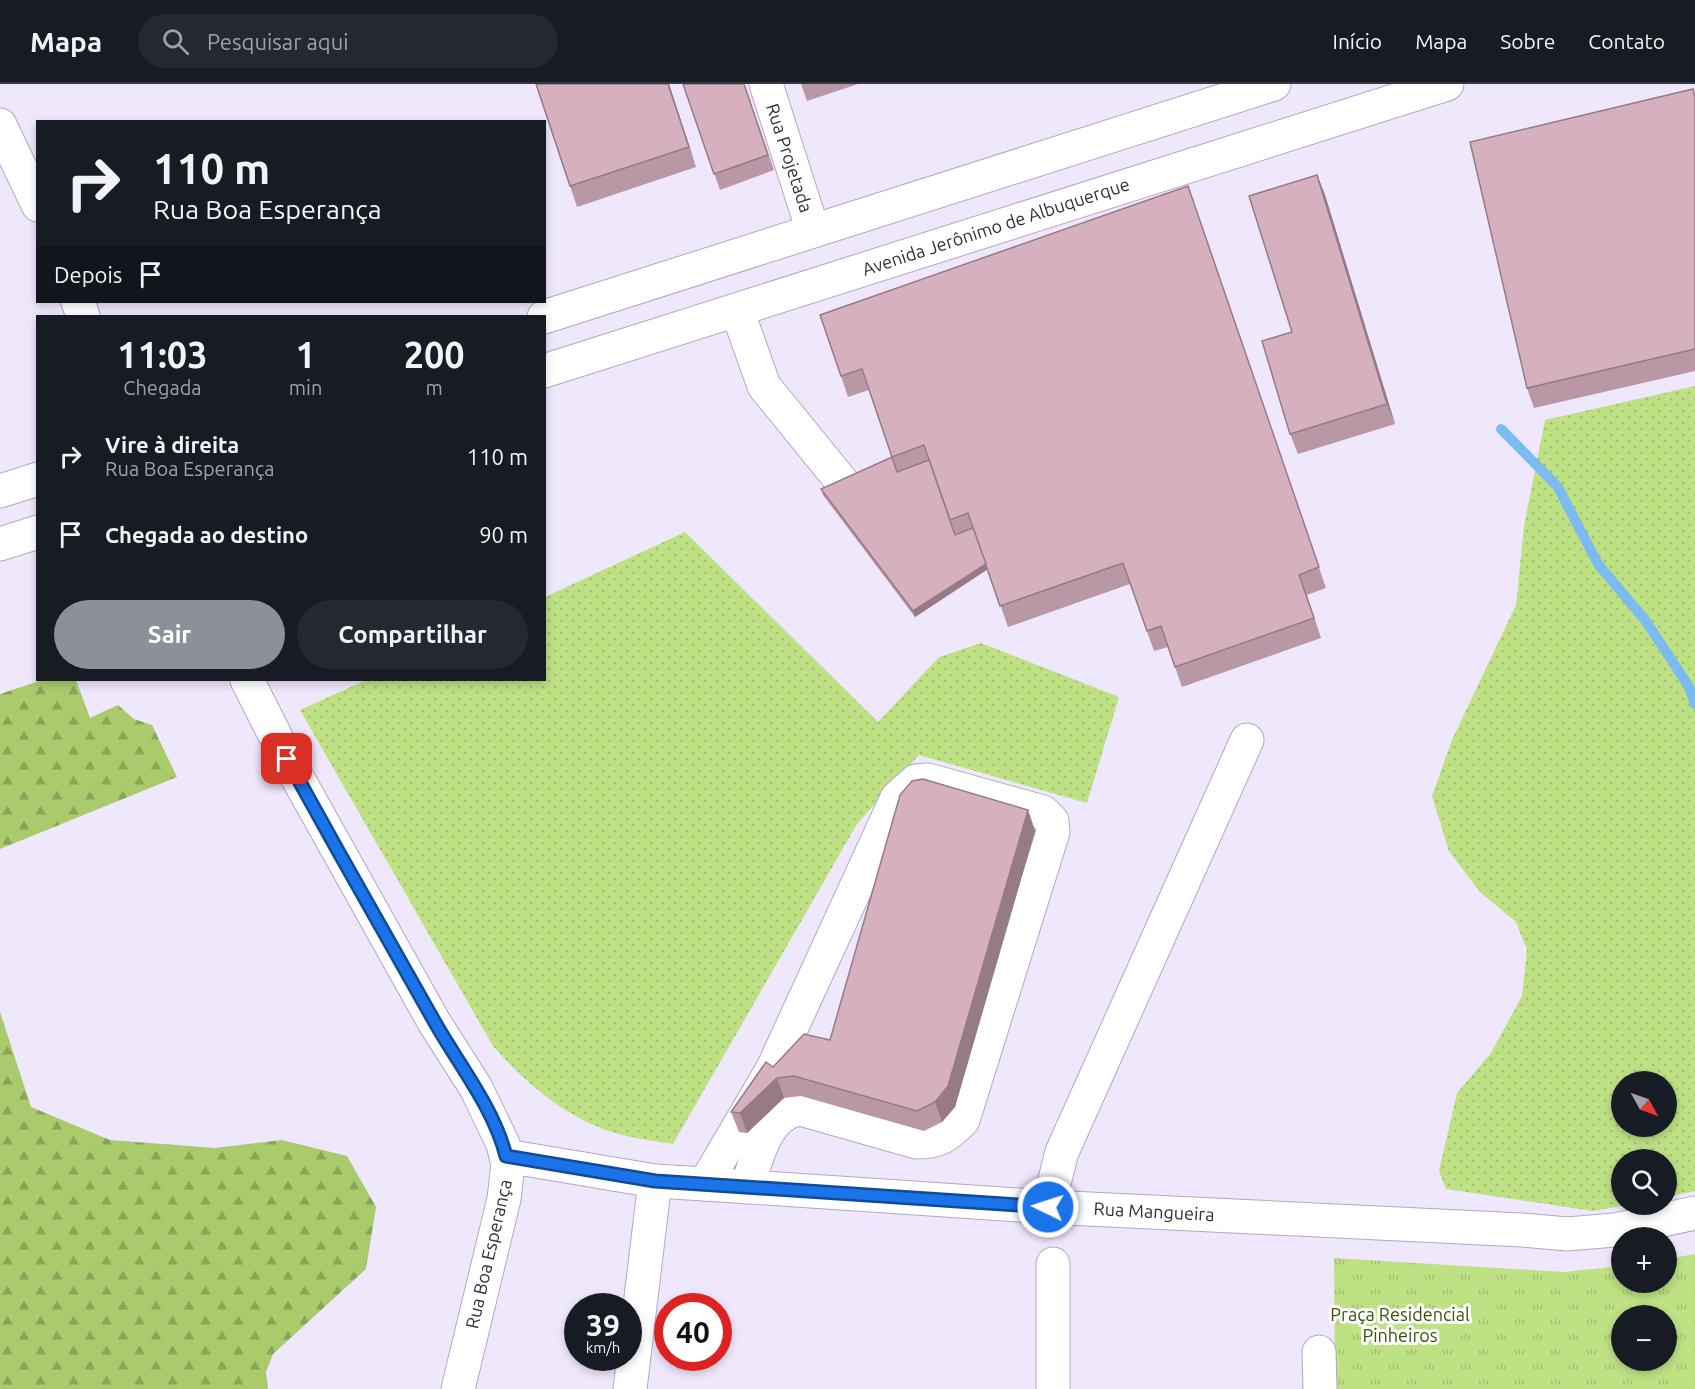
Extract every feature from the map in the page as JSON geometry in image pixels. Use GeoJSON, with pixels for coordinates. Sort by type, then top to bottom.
{"type":"FeatureCollection","features":[{"type":"Feature","properties":{"kind":"main road","name":"Rua Projetada"},"geometry":{"type":"LineString","coordinates":[[765,84],[813,231]]}},
{"type":"Feature","properties":{"kind":"main road"},"geometry":{"type":"LineString","coordinates":[[546,316],[1274,84]]}},
{"type":"Feature","properties":{"kind":"main road","name":"Avenida Jerônimo de Albuquerque"},"geometry":{"type":"LineString","coordinates":[[546,370],[1447,84]]}},
{"type":"Feature","properties":{"kind":"main road"},"geometry":{"type":"LineString","coordinates":[[0,125],[36,201]]}},
{"type":"Feature","properties":{"kind":"main road"},"geometry":{"type":"LineString","coordinates":[[737,310],[764,386],[890,540]]}},
{"type":"Feature","properties":{"kind":"main road"},"geometry":{"type":"LineString","coordinates":[[0,491],[36,480]]}},
{"type":"Feature","properties":{"kind":"main road"},"geometry":{"type":"LineString","coordinates":[[0,544],[36,533]]}},
{"type":"Feature","properties":{"kind":"main road","name":"Rua Boa Esperança"},"geometry":{"type":"LineString","coordinates":[[248,681],[287,759],[434,1022],[476,1088],[506,1156],[508,1164],[504,1199],[458,1389]]}},
{"type":"Feature","properties":{"kind":"main road"},"geometry":{"type":"LineString","coordinates":[[1048,1207],[1062,1152],[1246,740]]}},
{"type":"Feature","properties":{"kind":"main road"},"geometry":{"type":"LineString","coordinates":[[705,1184],[773,1068],[897,798],[916,781],[928,780],[1043,812],[1052,821],[1053,832],[963,1120],[948,1134],[933,1142],[916,1142],[800,1109],[788,1110],[768,1132],[747,1187]]}},
{"type":"Feature","properties":{"kind":"main road","name":"Rua Mangueira"},"geometry":{"type":"LineString","coordinates":[[506,1156],[655,1181],[1048,1207],[1567,1234],[1615,1230],[1695,1214]]}},
{"type":"Feature","properties":{"kind":"main road"},"geometry":{"type":"LineString","coordinates":[[630,1389],[655,1181]]}},
{"type":"Feature","properties":{"kind":"main road"},"geometry":{"type":"LineString","coordinates":[[1053,1264],[1053,1389]]}},
{"type":"Feature","properties":{"kind":"main road"},"geometry":{"type":"LineString","coordinates":[[1319,1352],[1320,1389]]}},
{"type":"Feature","properties":{"kind":"green space"},"geometry":{"type":"Polygon","coordinates":[[[1695,386],[1695,1191],[1677,1195],[1677,1149],[1611,1149],[1611,1208],[1593,1211],[1446,1189],[1439,1171],[1457,1093],[1491,1053],[1522,996],[1527,950],[1516,922],[1479,891],[1449,851],[1432,796],[1452,740],[1516,605],[1524,526],[1545,420],[1695,386]]]}},
{"type":"Feature","properties":{"kind":"green space"},"geometry":{"type":"Polygon","coordinates":[[[685,532],[878,722],[939,657],[981,643],[1119,697],[1087,803],[919,755],[857,824],[673,1144],[622,1135],[585,1121],[535,1088],[493,1046],[300,710],[364,681],[546,681],[546,597],[685,532]]]}},
{"type":"Feature","properties":{"kind":"green space"},"geometry":{"type":"Polygon","coordinates":[[[39,681],[76,681],[90,718],[118,705],[134,719],[152,725],[177,777],[0,849],[0,694],[39,681]]]}},
{"type":"Feature","properties":{"kind":"green space"},"geometry":{"type":"Polygon","coordinates":[[[0,1012],[31,1107],[110,1140],[215,1148],[282,1140],[347,1156],[376,1207],[366,1269],[273,1354],[266,1372],[268,1389],[0,1389],[0,1012]]]}},
{"type":"Feature","properties":{"kind":"green space","name":"Praça Residencial Pinheiros"},"geometry":{"type":"Polygon","coordinates":[[[1695,1254],[1695,1389],[1335,1389],[1334,1258],[1564,1272],[1611,1267],[1611,1293],[1677,1293],[1677,1257],[1695,1254]]]}},
{"type":"Feature","properties":{"kind":"building"},"geometry":{"type":"Polygon","coordinates":[[[536,84],[668,84],[689,147],[570,186],[536,84]]]}},
{"type":"Feature","properties":{"kind":"building"},"geometry":{"type":"Polygon","coordinates":[[[683,84],[744,84],[768,155],[714,174],[683,84]]]}},
{"type":"Feature","properties":{"kind":"building"},"geometry":{"type":"Polygon","coordinates":[[[1693,89],[1695,97],[1695,349],[1527,388],[1470,142],[1693,89]]]}},
{"type":"Feature","properties":{"kind":"building"},"geometry":{"type":"Polygon","coordinates":[[[1317,175],[1387,404],[1290,434],[1262,341],[1292,332],[1249,196],[1317,175]]]}},
{"type":"Feature","properties":{"kind":"building"},"geometry":{"type":"Polygon","coordinates":[[[1188,186],[1319,567],[1299,575],[1314,618],[1175,667],[1161,626],[1147,631],[1123,563],[1000,606],[968,513],[950,520],[924,445],[892,457],[862,369],[841,376],[820,315],[1188,186]]]}},
{"type":"Feature","properties":{"kind":"building"},"geometry":{"type":"Polygon","coordinates":[[[892,457],[897,472],[929,460],[955,535],[973,528],[986,564],[913,611],[821,489],[892,457]]]}},
{"type":"Feature","properties":{"kind":"building"},"geometry":{"type":"Polygon","coordinates":[[[923,779],[1028,810],[948,1086],[935,1102],[917,1111],[794,1076],[777,1078],[740,1113],[731,1112],[766,1062],[773,1067],[804,1034],[830,1040],[900,795],[912,781],[923,779]]]}},
{"type":"Feature","properties":{"kind":"waterway"},"geometry":{"type":"LineString","coordinates":[[1501,429],[1558,487],[1598,564],[1645,620],[1688,685],[1695,704]]}},
{"type":"Feature","properties":{"kind":"route"},"geometry":{"type":"LineString","coordinates":[[287,759],[434,1022],[476,1088],[503,1144],[506,1156],[655,1181],[1048,1207]]}}]}
